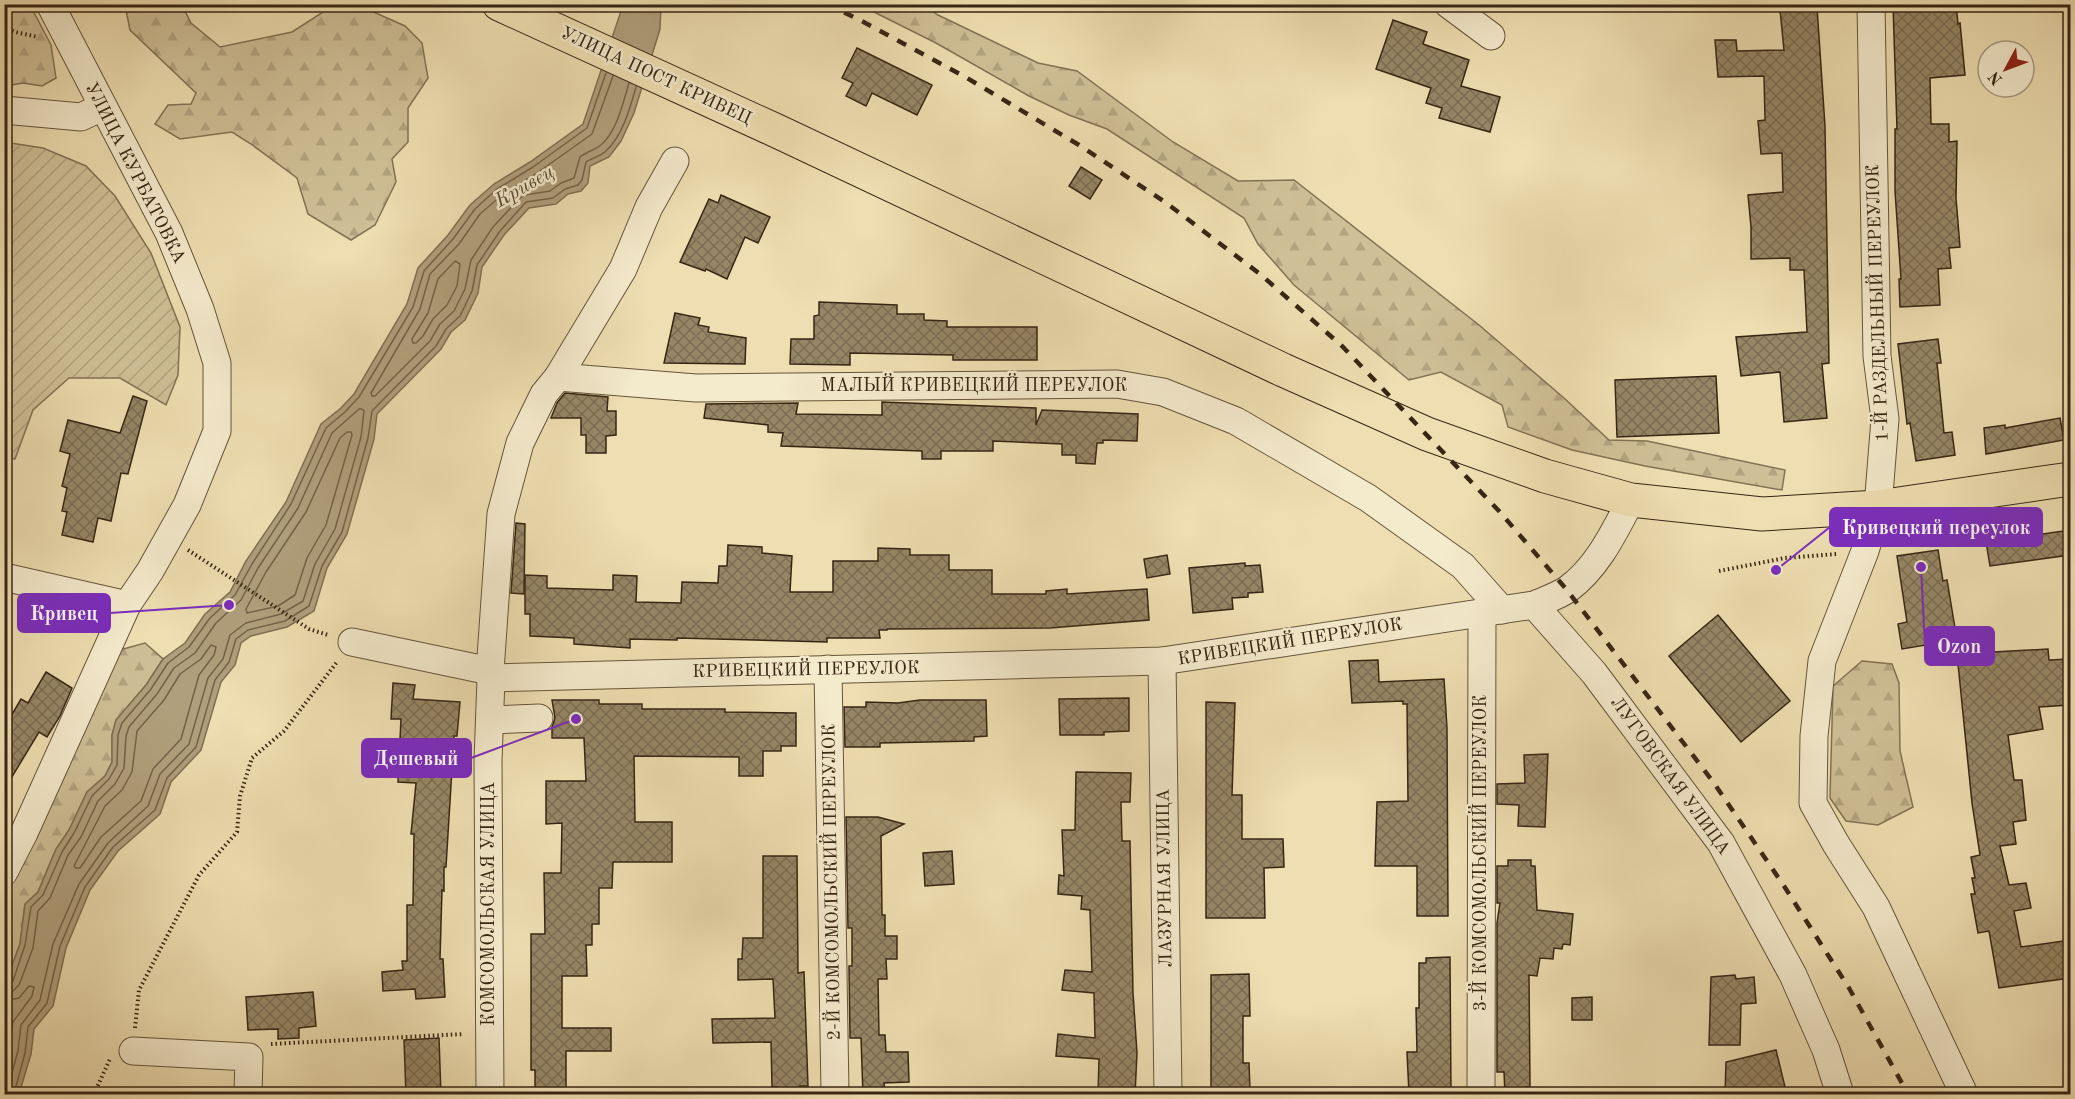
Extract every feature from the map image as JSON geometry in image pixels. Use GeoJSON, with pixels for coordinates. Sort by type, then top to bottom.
{"type":"FeatureCollection","features":[{"type":"Feature","properties":{"kind":"main road","name":"УЛИЦА ПОСТ КРИВЕЦ"},"geometry":{"type":"LineString","coordinates":[[499,4],[779,132],[1283,370],[1427,434],[1545,476],[1631,500]]}},
{"type":"Feature","properties":{"kind":"main road"},"geometry":{"type":"LineString","coordinates":[[1631,500],[1762,514],[1878,507],[2070,478]]}},
{"type":"Feature","properties":{"kind":"street","name":"УЛИЦА КУРБАТОВКА"},"geometry":{"type":"LineString","coordinates":[[4,872],[29,822],[126,604],[150,571],[187,506],[217,431],[217,363],[200,309],[169,233],[50,4]]}},
{"type":"Feature","properties":{"kind":"street"},"geometry":{"type":"LineString","coordinates":[[1448,4],[1491,36]]}},
{"type":"Feature","properties":{"kind":"street","name":"1-Й РАЗДЕЛЬНЫЙ ПЕРЕУЛОК"},"geometry":{"type":"LineString","coordinates":[[1870,4],[1877,356],[1885,419],[1878,507],[1865,551],[1822,662],[1814,736],[1813,803],[1876,907],[1964,1095]]}},
{"type":"Feature","properties":{"kind":"street"},"geometry":{"type":"LineString","coordinates":[[4,110],[81,117],[102,107]]}},
{"type":"Feature","properties":{"kind":"street","name":"КОМСОМОЛЬСКАЯ УЛИЦА"},"geometry":{"type":"LineString","coordinates":[[490,1095],[490,720],[501,514],[520,443],[544,394],[558,378],[623,269],[649,207],[675,160]]}},
{"type":"Feature","properties":{"kind":"street","name":"МАЛЫЙ КРИВЕЦКИЙ ПЕРЕУЛОК"},"geometry":{"type":"LineString","coordinates":[[558,378],[696,388],[1117,384],[1163,392],[1236,421],[1368,498],[1463,566],[1492,611]]}},
{"type":"Feature","properties":{"kind":"street","name":"КРИВЕЦКИЙ ПЕРЕУЛОК"},"geometry":{"type":"LineString","coordinates":[[352,642],[491,674],[1162,661],[1534,605],[1567,590],[1586,574],[1607,545],[1631,500]]}},
{"type":"Feature","properties":{"kind":"street"},"geometry":{"type":"LineString","coordinates":[[4,577],[126,604]]}},
{"type":"Feature","properties":{"kind":"street","name":"ЛУГОВСКАЯ УЛИЦА"},"geometry":{"type":"LineString","coordinates":[[1534,605],[1594,673],[1721,843],[1793,975],[1826,1050],[1840,1095]]}},
{"type":"Feature","properties":{"kind":"street","name":"3-Й КОМСОМОЛЬСКИЙ ПЕРЕУЛОК"},"geometry":{"type":"LineString","coordinates":[[1481,1095],[1492,611]]}},
{"type":"Feature","properties":{"kind":"street","name":"ЛАЗУРНАЯ УЛИЦА"},"geometry":{"type":"LineString","coordinates":[[1162,661],[1168,1095]]}},
{"type":"Feature","properties":{"kind":"street","name":"2-Й КОМСОМОЛЬСКИЙ ПЕРЕУЛОК"},"geometry":{"type":"LineString","coordinates":[[828,669],[835,1095]]}},
{"type":"Feature","properties":{"kind":"street"},"geometry":{"type":"LineString","coordinates":[[490,720],[539,718]]}},
{"type":"Feature","properties":{"kind":"street"},"geometry":{"type":"LineString","coordinates":[[133,1051],[249,1057],[248,1095]]}},
{"type":"Feature","properties":{"kind":"path"},"geometry":{"type":"LineString","coordinates":[[210,565],[309,629]]}},
{"type":"Feature","properties":{"kind":"path"},"geometry":{"type":"LineString","coordinates":[[94,1095],[114,1050],[133,1051],[139,990],[199,874],[237,832],[240,796],[252,758],[284,731],[352,642]]}},
{"type":"Feature","properties":{"kind":"path"},"geometry":{"type":"LineString","coordinates":[[249,1057],[249,1045],[490,1033]]}},
{"type":"Feature","properties":{"kind":"green space"},"geometry":{"type":"Polygon","coordinates":[[[5,4],[30,5],[51,45],[56,78],[42,86],[23,83],[5,86],[5,4]]]}},
{"type":"Feature","properties":{"kind":"green space"},"geometry":{"type":"Polygon","coordinates":[[[125,5],[182,5],[191,23],[220,47],[292,32],[334,5],[358,5],[405,26],[422,43],[428,78],[408,108],[408,142],[392,159],[396,182],[375,225],[351,240],[308,214],[297,178],[232,132],[180,139],[155,124],[168,105],[191,104],[196,93],[130,30],[125,5]]]}},
{"type":"Feature","properties":{"kind":"green space"},"geometry":{"type":"Polygon","coordinates":[[[860,5],[923,5],[938,15],[1038,63],[1077,71],[1173,142],[1238,181],[1294,180],[1479,325],[1609,440],[1647,441],[1785,470],[1782,490],[1645,466],[1572,450],[1508,427],[1502,405],[1441,372],[1409,380],[1294,285],[1258,244],[1244,218],[1107,129],[1069,115],[1029,96],[936,43],[860,5]]]}},
{"type":"Feature","properties":{"kind":"green space"},"geometry":{"type":"Polygon","coordinates":[[[4,142],[43,148],[86,166],[115,196],[151,253],[180,327],[178,375],[166,405],[120,378],[69,378],[33,410],[15,459],[4,456],[4,142]]]}},
{"type":"Feature","properties":{"kind":"green space"},"geometry":{"type":"Polygon","coordinates":[[[145,643],[163,659],[146,685],[116,720],[112,735],[112,762],[105,776],[87,792],[69,830],[56,849],[38,892],[25,904],[20,944],[5,986],[4,897],[120,650],[145,643]]]}},
{"type":"Feature","properties":{"kind":"green space"},"geometry":{"type":"Polygon","coordinates":[[[1862,661],[1892,664],[1899,683],[1900,751],[1913,807],[1878,825],[1846,821],[1830,798],[1833,686],[1862,661]]]}},
{"type":"Feature","properties":{"kind":"water"},"geometry":{"type":"Polygon","coordinates":[[[625,5],[661,5],[660,29],[634,113],[621,141],[609,157],[590,166],[588,183],[581,191],[568,194],[556,204],[529,208],[504,235],[482,267],[478,293],[465,320],[451,332],[441,349],[377,414],[374,439],[347,534],[327,568],[314,611],[287,627],[251,636],[241,643],[235,665],[221,682],[201,750],[171,782],[160,814],[118,851],[90,890],[66,948],[53,1006],[34,1029],[31,1054],[19,1094],[5,1094],[4,986],[20,944],[25,904],[38,892],[56,849],[69,830],[87,792],[105,776],[112,762],[112,735],[116,720],[146,685],[163,659],[185,643],[205,614],[230,592],[246,561],[286,502],[321,424],[354,394],[407,304],[418,268],[448,235],[470,205],[494,184],[530,162],[583,124],[625,5]]]}},
{"type":"Feature","properties":{"kind":"building"},"geometry":{"type":"Polygon","coordinates":[[[1893,4],[1956,4],[1958,24],[1960,23],[1965,75],[1930,78],[1931,124],[1949,124],[1949,142],[1957,141],[1956,198],[1960,247],[1949,248],[1951,268],[1938,269],[1940,305],[1900,307],[1899,279],[1901,279],[1895,191],[1895,129],[1897,129],[1893,4]]]}},
{"type":"Feature","properties":{"kind":"building"},"geometry":{"type":"Polygon","coordinates":[[[1817,7],[1825,126],[1829,363],[1822,364],[1827,418],[1784,422],[1780,372],[1741,376],[1736,337],[1807,332],[1804,270],[1790,270],[1790,258],[1751,259],[1748,195],[1783,192],[1782,153],[1761,154],[1758,121],[1765,120],[1764,76],[1718,77],[1715,40],[1736,40],[1737,51],[1784,50],[1780,10],[1817,7]]]}},
{"type":"Feature","properties":{"kind":"building"},"geometry":{"type":"Polygon","coordinates":[[[1393,20],[1427,32],[1423,44],[1469,60],[1461,86],[1500,97],[1490,132],[1439,118],[1442,108],[1426,103],[1431,88],[1376,69],[1393,20]]]}},
{"type":"Feature","properties":{"kind":"building"},"geometry":{"type":"Polygon","coordinates":[[[857,48],[932,85],[917,115],[872,93],[866,106],[846,96],[853,83],[842,78],[857,48]]]}},
{"type":"Feature","properties":{"kind":"building"},"geometry":{"type":"Polygon","coordinates":[[[1081,167],[1102,180],[1090,199],[1069,186],[1081,167]]]}},
{"type":"Feature","properties":{"kind":"building"},"geometry":{"type":"Polygon","coordinates":[[[721,195],[770,217],[758,243],[745,237],[727,279],[706,269],[705,271],[680,262],[709,199],[718,203],[721,195]]]}},
{"type":"Feature","properties":{"kind":"building"},"geometry":{"type":"Polygon","coordinates":[[[819,302],[897,305],[897,314],[924,314],[924,320],[947,321],[947,327],[1037,327],[1037,360],[953,360],[953,355],[850,353],[850,365],[790,364],[791,339],[814,339],[814,316],[819,315],[819,302]]]}},
{"type":"Feature","properties":{"kind":"building"},"geometry":{"type":"Polygon","coordinates":[[[675,313],[700,318],[698,325],[709,327],[708,332],[746,338],[745,364],[664,363],[675,313]]]}},
{"type":"Feature","properties":{"kind":"building"},"geometry":{"type":"Polygon","coordinates":[[[1938,339],[1941,363],[1937,363],[1944,433],[1952,432],[1955,455],[1916,461],[1910,423],[1907,424],[1898,344],[1938,339]]]}},
{"type":"Feature","properties":{"kind":"building"},"geometry":{"type":"Polygon","coordinates":[[[1716,376],[1719,433],[1617,437],[1615,380],[1716,376]]]}},
{"type":"Feature","properties":{"kind":"building"},"geometry":{"type":"Polygon","coordinates":[[[565,393],[608,397],[607,411],[616,411],[616,435],[606,436],[606,453],[586,453],[586,435],[581,435],[581,418],[551,418],[557,403],[565,393]]]}},
{"type":"Feature","properties":{"kind":"building"},"geometry":{"type":"Polygon","coordinates":[[[133,396],[147,401],[128,474],[121,473],[111,521],[98,518],[93,542],[62,535],[67,512],[62,511],[67,488],[62,486],[70,454],[60,451],[68,420],[120,433],[133,396]]]}},
{"type":"Feature","properties":{"kind":"building"},"geometry":{"type":"Polygon","coordinates":[[[882,402],[1036,408],[1036,425],[1042,410],[1138,414],[1137,441],[1103,440],[1103,443],[1097,443],[1095,464],[1076,463],[1076,455],[1062,455],[1062,444],[993,441],[993,451],[941,451],[941,459],[922,459],[922,451],[781,446],[783,433],[768,432],[768,425],[704,418],[706,404],[798,403],[796,414],[882,415],[882,402]]]}},
{"type":"Feature","properties":{"kind":"building"},"geometry":{"type":"Polygon","coordinates":[[[2060,418],[2064,440],[1986,454],[1984,428],[2005,425],[2005,428],[2060,418]]]}},
{"type":"Feature","properties":{"kind":"building"},"geometry":{"type":"Polygon","coordinates":[[[516,523],[525,524],[524,594],[511,593],[516,523]]]}},
{"type":"Feature","properties":{"kind":"building"},"geometry":{"type":"Polygon","coordinates":[[[2070,530],[2070,555],[1990,566],[1986,542],[2070,530]]]}},
{"type":"Feature","properties":{"kind":"building"},"geometry":{"type":"Polygon","coordinates":[[[728,545],[762,547],[762,553],[792,556],[790,592],[833,592],[833,561],[878,561],[878,548],[910,549],[910,555],[949,555],[949,570],[992,570],[992,594],[1046,594],[1046,591],[1067,589],[1067,594],[1147,589],[1149,620],[1050,628],[887,629],[879,630],[880,638],[827,638],[827,642],[630,639],[630,648],[574,644],[574,638],[530,636],[530,614],[525,614],[525,575],[547,576],[547,588],[613,590],[613,575],[637,576],[636,602],[681,603],[682,582],[718,583],[719,566],[727,566],[728,545]]]}},
{"type":"Feature","properties":{"kind":"building"},"geometry":{"type":"Polygon","coordinates":[[[1938,550],[1943,581],[1947,580],[1957,640],[1902,649],[1898,624],[1907,622],[1897,556],[1938,550]]]}},
{"type":"Feature","properties":{"kind":"building"},"geometry":{"type":"Polygon","coordinates":[[[1167,555],[1170,574],[1147,578],[1144,559],[1167,555]]]}},
{"type":"Feature","properties":{"kind":"building"},"geometry":{"type":"Polygon","coordinates":[[[1245,563],[1245,566],[1260,565],[1263,592],[1248,593],[1248,597],[1232,598],[1233,609],[1193,613],[1189,568],[1245,563]]]}},
{"type":"Feature","properties":{"kind":"building"},"geometry":{"type":"Polygon","coordinates":[[[1718,615],[1790,701],[1741,742],[1669,656],[1718,615]]]}},
{"type":"Feature","properties":{"kind":"building"},"geometry":{"type":"Polygon","coordinates":[[[2048,649],[2049,660],[2070,659],[2070,705],[2039,707],[2043,729],[2008,735],[2014,780],[2022,780],[2026,820],[2013,822],[2016,844],[2000,846],[2009,885],[2026,883],[2031,908],[2014,911],[2021,947],[2070,940],[2070,978],[1999,988],[1989,931],[1978,933],[1971,894],[1975,894],[1972,878],[1975,878],[1971,857],[1980,855],[1972,803],[1957,654],[2048,649]]]}},
{"type":"Feature","properties":{"kind":"building"},"geometry":{"type":"Polygon","coordinates":[[[1378,660],[1379,682],[1444,679],[1447,728],[1448,916],[1417,916],[1417,866],[1375,866],[1377,802],[1408,801],[1407,704],[1403,704],[1403,701],[1352,703],[1349,661],[1378,660]]]}},
{"type":"Feature","properties":{"kind":"building"},"geometry":{"type":"Polygon","coordinates":[[[46,672],[72,688],[60,716],[47,737],[39,732],[4,790],[4,728],[21,699],[28,703],[46,672]]]}},
{"type":"Feature","properties":{"kind":"building"},"geometry":{"type":"Polygon","coordinates":[[[393,683],[415,685],[413,699],[460,702],[457,736],[454,736],[444,891],[442,890],[440,959],[443,959],[445,997],[416,999],[415,989],[383,991],[382,972],[403,970],[402,961],[407,961],[407,905],[413,905],[414,834],[411,834],[416,783],[398,782],[401,719],[391,719],[393,683]]]}},
{"type":"Feature","properties":{"kind":"building"},"geometry":{"type":"Polygon","coordinates":[[[1129,698],[1129,731],[1104,732],[1104,735],[1060,735],[1059,699],[1129,698]]]}},
{"type":"Feature","properties":{"kind":"building"},"geometry":{"type":"Polygon","coordinates":[[[552,700],[599,700],[599,704],[642,704],[642,709],[725,709],[725,712],[796,713],[796,746],[781,746],[781,751],[763,751],[763,776],[739,776],[739,757],[634,756],[635,822],[672,822],[672,862],[613,862],[612,888],[599,888],[599,924],[592,924],[592,945],[586,945],[587,976],[562,976],[562,1028],[611,1028],[611,1051],[566,1051],[566,1095],[535,1095],[535,1070],[531,1070],[531,934],[545,934],[544,873],[561,873],[562,823],[546,824],[546,781],[586,781],[584,738],[552,738],[555,718],[552,700]]]}},
{"type":"Feature","properties":{"kind":"building"},"geometry":{"type":"Polygon","coordinates":[[[920,700],[986,700],[987,736],[974,737],[974,741],[880,743],[880,747],[845,747],[844,707],[866,707],[866,702],[898,703],[920,700]]]}},
{"type":"Feature","properties":{"kind":"building"},"geometry":{"type":"Polygon","coordinates":[[[1206,702],[1235,703],[1232,795],[1242,795],[1242,839],[1283,839],[1284,867],[1264,868],[1265,918],[1206,918],[1206,702]]]}},
{"type":"Feature","properties":{"kind":"building"},"geometry":{"type":"Polygon","coordinates":[[[1548,754],[1545,827],[1518,826],[1519,805],[1497,804],[1497,784],[1525,783],[1524,755],[1548,754]]]}},
{"type":"Feature","properties":{"kind":"building"},"geometry":{"type":"Polygon","coordinates":[[[1076,772],[1131,773],[1130,802],[1121,802],[1122,841],[1130,841],[1133,993],[1137,1053],[1135,1095],[1098,1095],[1099,1059],[1056,1056],[1058,1034],[1095,1038],[1094,993],[1062,990],[1065,970],[1092,972],[1090,910],[1081,909],[1082,896],[1058,894],[1059,875],[1064,876],[1062,830],[1075,830],[1076,772]]]}},
{"type":"Feature","properties":{"kind":"building"},"geometry":{"type":"Polygon","coordinates":[[[846,817],[878,817],[904,824],[881,836],[882,915],[885,915],[885,936],[897,936],[897,959],[886,959],[887,979],[878,979],[879,1035],[885,1035],[886,1052],[908,1052],[909,1082],[884,1083],[885,1095],[863,1095],[861,1038],[850,1038],[849,966],[852,966],[852,928],[848,928],[846,817]]]}},
{"type":"Feature","properties":{"kind":"building"},"geometry":{"type":"Polygon","coordinates":[[[952,851],[954,884],[925,886],[923,853],[952,851]]]}},
{"type":"Feature","properties":{"kind":"building"},"geometry":{"type":"Polygon","coordinates":[[[763,856],[797,856],[798,973],[804,972],[808,1086],[800,1086],[800,1095],[778,1095],[778,1087],[772,1087],[771,1042],[713,1043],[712,1019],[775,1018],[773,979],[738,980],[738,959],[742,959],[743,938],[763,938],[763,856]]]}},
{"type":"Feature","properties":{"kind":"building"},"geometry":{"type":"Polygon","coordinates":[[[1508,860],[1531,860],[1531,866],[1535,866],[1537,910],[1573,914],[1570,945],[1563,944],[1562,949],[1554,948],[1553,959],[1540,958],[1537,976],[1529,975],[1530,1087],[1526,1087],[1526,1095],[1505,1095],[1504,1072],[1497,1072],[1497,923],[1500,903],[1497,903],[1497,866],[1508,866],[1508,860]]]}},
{"type":"Feature","properties":{"kind":"building"},"geometry":{"type":"Polygon","coordinates":[[[1450,957],[1451,1095],[1409,1094],[1407,1052],[1417,1052],[1416,1008],[1419,1008],[1419,963],[1426,963],[1426,958],[1450,957]]]}},
{"type":"Feature","properties":{"kind":"building"},"geometry":{"type":"Polygon","coordinates":[[[1249,974],[1250,1016],[1243,1016],[1243,1063],[1249,1063],[1250,1091],[1240,1091],[1240,1095],[1211,1095],[1211,975],[1249,974]]]}},
{"type":"Feature","properties":{"kind":"building"},"geometry":{"type":"Polygon","coordinates":[[[1735,975],[1736,979],[1754,977],[1756,1003],[1741,1004],[1740,1045],[1709,1045],[1711,977],[1735,975]]]}},
{"type":"Feature","properties":{"kind":"building"},"geometry":{"type":"Polygon","coordinates":[[[313,992],[316,1026],[299,1028],[299,1038],[278,1039],[278,1029],[248,1030],[246,997],[313,992]]]}},
{"type":"Feature","properties":{"kind":"building"},"geometry":{"type":"Polygon","coordinates":[[[1592,997],[1592,1020],[1572,1020],[1572,998],[1592,997]]]}},
{"type":"Feature","properties":{"kind":"building"},"geometry":{"type":"Polygon","coordinates":[[[439,1038],[441,1095],[406,1095],[404,1040],[439,1038]]]}},
{"type":"Feature","properties":{"kind":"building"},"geometry":{"type":"Polygon","coordinates":[[[1776,1050],[1787,1095],[1725,1095],[1726,1062],[1776,1050]]]}},
{"type":"Feature","properties":{"kind":"railway"},"geometry":{"type":"LineString","coordinates":[[826,4],[967,78],[1079,145],[1165,202],[1260,274],[1342,346],[1499,511],[1567,590],[1714,783],[1784,886],[1849,988],[1908,1094]]}},
{"type":"Feature","properties":{"kind":"place","name":"Ozon"},"geometry":{"type":"Point","coordinates":[1921,567]}},
{"type":"Feature","properties":{"kind":"place","name":"Кривецкий переулок"},"geometry":{"type":"Point","coordinates":[1776,570]}},
{"type":"Feature","properties":{"kind":"place","name":"Кривец"},"geometry":{"type":"Point","coordinates":[229,605]}},
{"type":"Feature","properties":{"kind":"place","name":"Дешевый"},"geometry":{"type":"Point","coordinates":[576,719]}}]}
